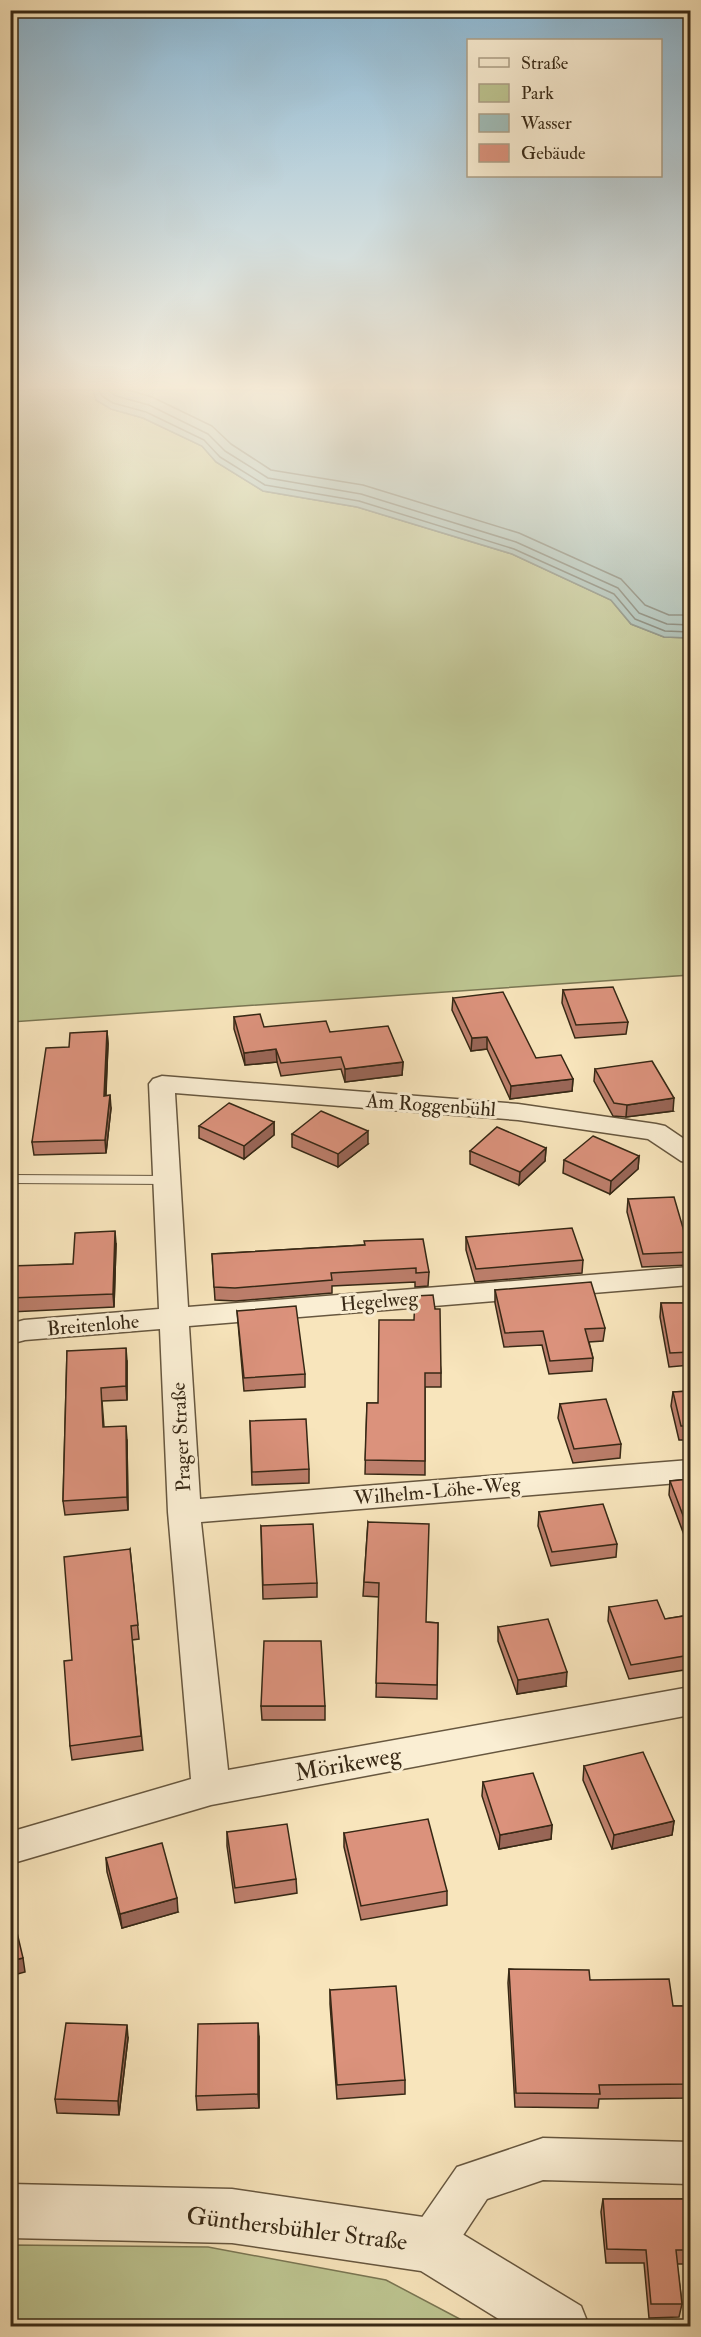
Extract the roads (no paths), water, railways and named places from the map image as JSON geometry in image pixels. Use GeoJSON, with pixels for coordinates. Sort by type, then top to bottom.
{"type":"FeatureCollection","features":[{"type":"Feature","properties":{"kind":"street","name":"Am Roggenbühl"},"geometry":{"type":"LineString","coordinates":[[162,1084],[518,1112],[656,1132],[690,1155]]}},
{"type":"Feature","properties":{"kind":"street","name":"Prager Straße"},"geometry":{"type":"LineString","coordinates":[[162,1084],[184,1512],[211,1789]]}},
{"type":"Feature","properties":{"kind":"street","name":"Hegelweg"},"geometry":{"type":"LineString","coordinates":[[175,1318],[690,1276]]}},
{"type":"Feature","properties":{"kind":"street","name":"Breitenlohe"},"geometry":{"type":"LineString","coordinates":[[10,1334],[24,1330],[175,1318]]}},
{"type":"Feature","properties":{"kind":"street","name":"Wilhelm-Löhe-Weg"},"geometry":{"type":"LineString","coordinates":[[184,1512],[690,1471]]}},
{"type":"Feature","properties":{"kind":"street","name":"Mörikeweg"},"geometry":{"type":"LineString","coordinates":[[10,1848],[211,1789],[690,1701]]}},
{"type":"Feature","properties":{"kind":"street"},"geometry":{"type":"LineString","coordinates":[[430,2245],[472,2182],[543,2159],[690,2163]]}},
{"type":"Feature","properties":{"kind":"street","name":"Günthersbühler Straße"},"geometry":{"type":"LineString","coordinates":[[10,2211],[232,2216],[430,2245],[561,2326]]}},
{"type":"Feature","properties":{"kind":"lane"},"geometry":{"type":"LineString","coordinates":[[10,1179],[168,1180]]}},
{"type":"Feature","properties":{"kind":"water"},"geometry":{"type":"Polygon","coordinates":[[[310,499],[690,499],[690,638],[664,637],[631,624],[611,600],[512,554],[357,507],[310,499]]]}}]}
